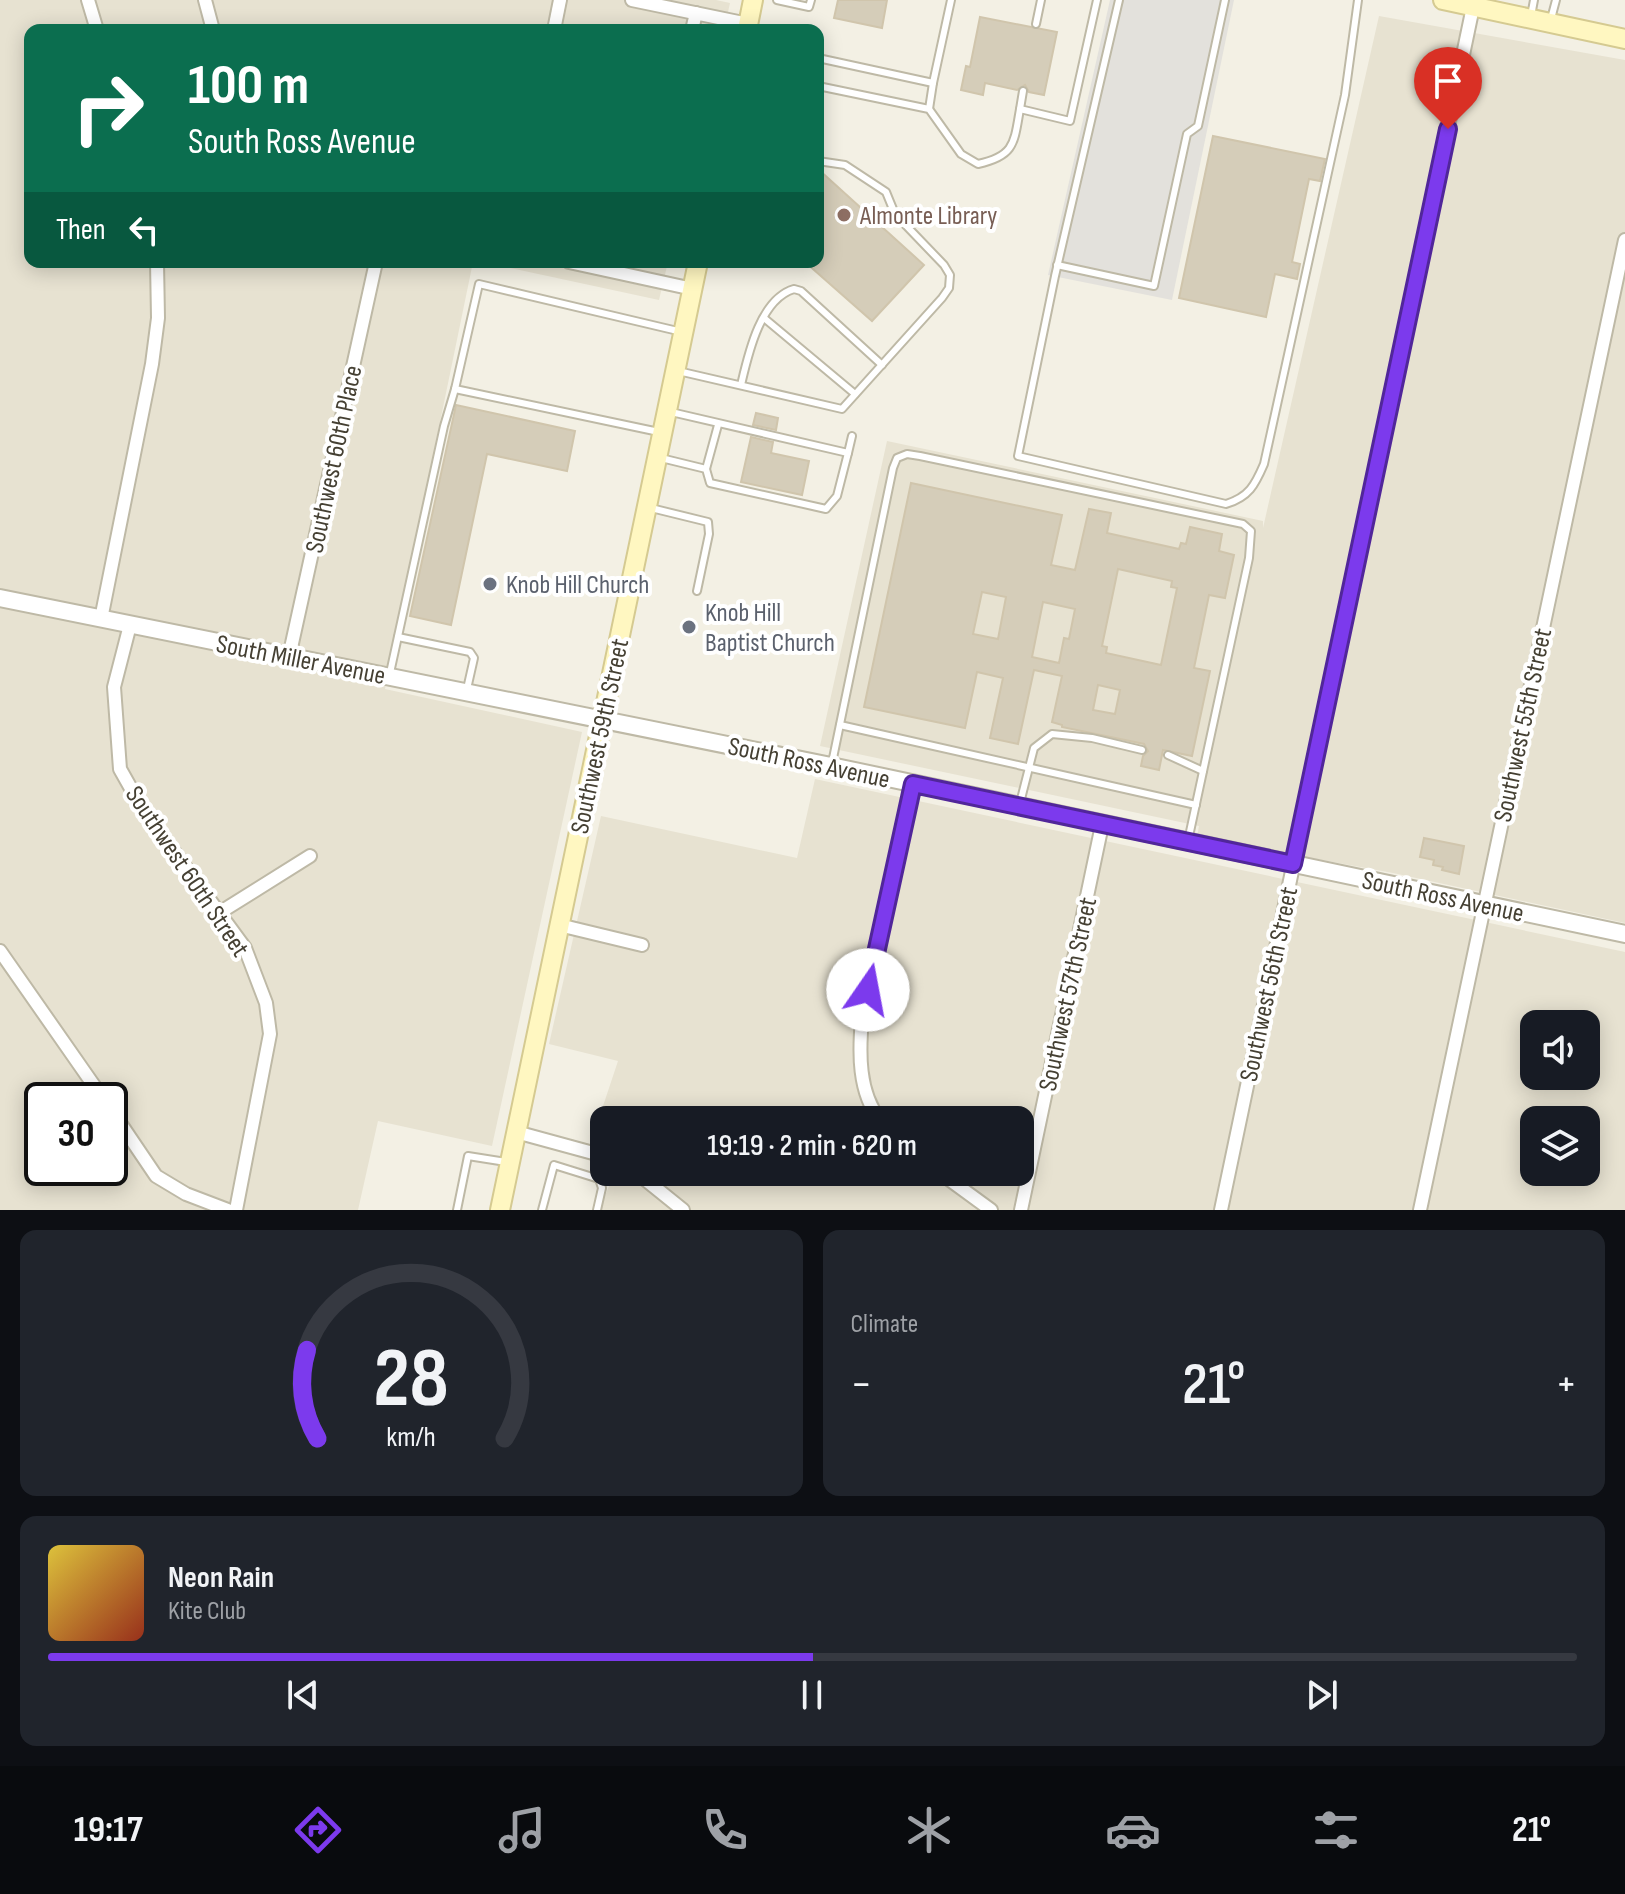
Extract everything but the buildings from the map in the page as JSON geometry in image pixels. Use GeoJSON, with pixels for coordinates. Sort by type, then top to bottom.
{"type":"FeatureCollection","features":[{"type":"Feature","properties":{"kind":"main road"},"geometry":{"type":"LineString","coordinates":[[748,24],[753,0]]}},
{"type":"Feature","properties":{"kind":"main road"},"geometry":{"type":"LineString","coordinates":[[1443,0],[1473,7],[1532,9],[1550,23],[1625,39]]}},
{"type":"Feature","properties":{"kind":"main road","name":"Southwest 59th Street"},"geometry":{"type":"LineString","coordinates":[[500,1210],[697,268]]}},
{"type":"Feature","properties":{"kind":"street"},"geometry":{"type":"LineString","coordinates":[[88,0],[95,24]]}},
{"type":"Feature","properties":{"kind":"street"},"geometry":{"type":"LineString","coordinates":[[205,0],[211,24]]}},
{"type":"Feature","properties":{"kind":"street"},"geometry":{"type":"LineString","coordinates":[[555,24],[560,0]]}},
{"type":"Feature","properties":{"kind":"street"},"geometry":{"type":"LineString","coordinates":[[632,0],[736,24]]}},
{"type":"Feature","properties":{"kind":"street","name":"Southwest 56th Street"},"geometry":{"type":"LineString","coordinates":[[1221,1210],[1473,7]]}},
{"type":"Feature","properties":{"kind":"street"},"geometry":{"type":"LineString","coordinates":[[693,24],[696,13]]}},
{"type":"Feature","properties":{"kind":"street","name":"Southwest 55th Street"},"geometry":{"type":"LineString","coordinates":[[1420,1210],[1625,240]]}},
{"type":"Feature","properties":{"kind":"street"},"geometry":{"type":"LineString","coordinates":[[101,619],[152,364],[158,318],[157,268]]}},
{"type":"Feature","properties":{"kind":"street","name":"Southwest 60th Place"},"geometry":{"type":"LineString","coordinates":[[289,657],[375,268]]}},
{"type":"Feature","properties":{"kind":"street"},"geometry":{"type":"LineString","coordinates":[[596,268],[693,289]]}},
{"type":"Feature","properties":{"kind":"street"},"geometry":{"type":"LineString","coordinates":[[641,278],[643,268]]}},
{"type":"Feature","properties":{"kind":"street","name":"South Miller Avenue"},"geometry":{"type":"LineString","coordinates":[[0,598],[603,720]]}},
{"type":"Feature","properties":{"kind":"street","name":"Southwest 60th Street"},"geometry":{"type":"LineString","coordinates":[[130,625],[114,687],[120,769],[142,808],[245,948],[266,1003],[270,1034],[236,1210]]}},
{"type":"Feature","properties":{"kind":"street","name":"South Ross Avenue"},"geometry":{"type":"LineString","coordinates":[[603,720],[1625,934]]}},
{"type":"Feature","properties":{"kind":"street"},"geometry":{"type":"LineString","coordinates":[[873,1106],[861,1071],[862,1019],[913,784]]}},
{"type":"Feature","properties":{"kind":"street","name":"Southwest 57th Street"},"geometry":{"type":"LineString","coordinates":[[1021,1210],[1102,825]]}},
{"type":"Feature","properties":{"kind":"street"},"geometry":{"type":"LineString","coordinates":[[219,913],[310,856]]}},
{"type":"Feature","properties":{"kind":"street"},"geometry":{"type":"LineString","coordinates":[[559,925],[642,945]]}},
{"type":"Feature","properties":{"kind":"street"},"geometry":{"type":"LineString","coordinates":[[0,951],[91,1082]]}},
{"type":"Feature","properties":{"kind":"street"},"geometry":{"type":"LineString","coordinates":[[516,1132],[590,1151]]}},
{"type":"Feature","properties":{"kind":"street"},"geometry":{"type":"LineString","coordinates":[[128,1135],[156,1176],[186,1194],[228,1210]]}},
{"type":"Feature","properties":{"kind":"street"},"geometry":{"type":"LineString","coordinates":[[653,1186],[683,1210]]}},
{"type":"Feature","properties":{"kind":"street"},"geometry":{"type":"LineString","coordinates":[[958,1186],[991,1210]]}},
{"type":"Feature","properties":{"kind":"lane"},"geometry":{"type":"LineString","coordinates":[[777,0],[809,7],[811,0]]}},
{"type":"Feature","properties":{"kind":"lane"},"geometry":{"type":"LineString","coordinates":[[929,109],[951,0]]}},
{"type":"Feature","properties":{"kind":"lane"},"geometry":{"type":"LineString","coordinates":[[1036,24],[1041,0]]}},
{"type":"Feature","properties":{"kind":"lane"},"geometry":{"type":"LineString","coordinates":[[1020,109],[1070,121],[1097,0]]}},
{"type":"Feature","properties":{"kind":"lane"},"geometry":{"type":"LineString","coordinates":[[1119,0],[1057,265],[1018,456],[1226,504],[1243,499],[1254,486],[1264,464],[1345,95],[1358,0]]}},
{"type":"Feature","properties":{"kind":"lane"},"geometry":{"type":"LineString","coordinates":[[1057,265],[1154,286],[1187,134],[1198,126],[1225,0]]}},
{"type":"Feature","properties":{"kind":"lane"},"geometry":{"type":"LineString","coordinates":[[1550,23],[1556,0]]}},
{"type":"Feature","properties":{"kind":"lane"},"geometry":{"type":"LineString","coordinates":[[824,59],[933,83]]}},
{"type":"Feature","properties":{"kind":"lane"},"geometry":{"type":"LineString","coordinates":[[824,87],[929,109],[961,154],[978,164],[999,159],[1014,145],[1023,91]]}},
{"type":"Feature","properties":{"kind":"lane"},"geometry":{"type":"LineString","coordinates":[[675,370],[842,409],[942,298],[949,288],[950,275],[895,214],[886,192],[845,165],[824,162]]}},
{"type":"Feature","properties":{"kind":"lane"},"geometry":{"type":"LineString","coordinates":[[390,677],[444,426],[479,284],[684,332]]}},
{"type":"Feature","properties":{"kind":"lane"},"geometry":{"type":"LineString","coordinates":[[741,385],[751,340],[764,318],[788,291],[801,291],[882,365]]}},
{"type":"Feature","properties":{"kind":"lane"},"geometry":{"type":"LineString","coordinates":[[764,318],[855,394]]}},
{"type":"Feature","properties":{"kind":"lane"},"geometry":{"type":"LineString","coordinates":[[455,389],[663,433]]}},
{"type":"Feature","properties":{"kind":"lane"},"geometry":{"type":"LineString","coordinates":[[667,411],[848,453]]}},
{"type":"Feature","properties":{"kind":"lane"},"geometry":{"type":"LineString","coordinates":[[718,425],[706,469],[710,483],[826,509],[837,496],[852,436]]}},
{"type":"Feature","properties":{"kind":"lane"},"geometry":{"type":"LineString","coordinates":[[831,766],[897,458],[907,454],[920,456],[1243,524],[1251,531],[1249,558],[1188,842]]}},
{"type":"Feature","properties":{"kind":"lane"},"geometry":{"type":"LineString","coordinates":[[657,457],[706,469]]}},
{"type":"Feature","properties":{"kind":"lane"},"geometry":{"type":"LineString","coordinates":[[647,507],[708,522],[709,534],[697,591]]}},
{"type":"Feature","properties":{"kind":"lane"},"geometry":{"type":"LineString","coordinates":[[398,637],[470,652],[474,658],[466,692]]}},
{"type":"Feature","properties":{"kind":"lane"},"geometry":{"type":"LineString","coordinates":[[840,725],[1029,765],[1196,805]]}},
{"type":"Feature","properties":{"kind":"lane"},"geometry":{"type":"LineString","coordinates":[[1019,807],[1034,748],[1052,734],[1092,738],[1142,750]]}},
{"type":"Feature","properties":{"kind":"lane"},"geometry":{"type":"LineString","coordinates":[[1168,755],[1203,771]]}},
{"type":"Feature","properties":{"kind":"lane"},"geometry":{"type":"LineString","coordinates":[[457,1210],[468,1156],[509,1163]]}},
{"type":"Feature","properties":{"kind":"lane"},"geometry":{"type":"LineString","coordinates":[[542,1210],[554,1165],[590,1176]]}},
{"type":"Feature","properties":{"kind":"lane"},"geometry":{"type":"LineString","coordinates":[[597,1210],[601,1186]]}},
{"type":"Feature","properties":{"kind":"shaded area"},"geometry":{"type":"Polygon","coordinates":[[[0,0],[716,0],[730,3],[725,24],[24,24],[24,268],[472,268],[385,689],[582,732],[492,1146],[378,1121],[358,1210],[0,1210],[0,0]]]}},
{"type":"Feature","properties":{"kind":"shaded area"},"geometry":{"type":"Polygon","coordinates":[[[1110,0],[1234,0],[1172,300],[1048,275],[1110,0]]]}},
{"type":"Feature","properties":{"kind":"shaded area"},"geometry":{"type":"Polygon","coordinates":[[[1379,16],[1625,60],[1625,923],[1393,873],[1197,837],[1199,826],[820,746],[887,441],[1263,521],[1263,528],[1379,16]]]}},
{"type":"Feature","properties":{"kind":"shaded area"},"geometry":{"type":"Polygon","coordinates":[[[511,268],[667,268],[659,300],[511,268]]]}},
{"type":"Feature","properties":{"kind":"shaded area"},"geometry":{"type":"Polygon","coordinates":[[[815,779],[1625,952],[1625,1210],[599,1210],[609,1186],[1034,1186],[1034,1106],[603,1106],[618,1061],[549,1044],[601,816],[797,858],[815,779]]]}},
{"type":"Feature","properties":{"kind":"place","name":"Almonte Library"},"geometry":{"type":"Point","coordinates":[844,215]}},
{"type":"Feature","properties":{"kind":"place","name":"Knob Hill Church"},"geometry":{"type":"Point","coordinates":[490,584]}},
{"type":"Feature","properties":{"kind":"place","name":"Knob Hill Baptist Church"},"geometry":{"type":"Point","coordinates":[689,627]}},
{"type":"Feature","properties":{"kind":"route"},"geometry":{"type":"LineString","coordinates":[[868,990],[913,784],[1293,864],[1448,129]]}}]}
